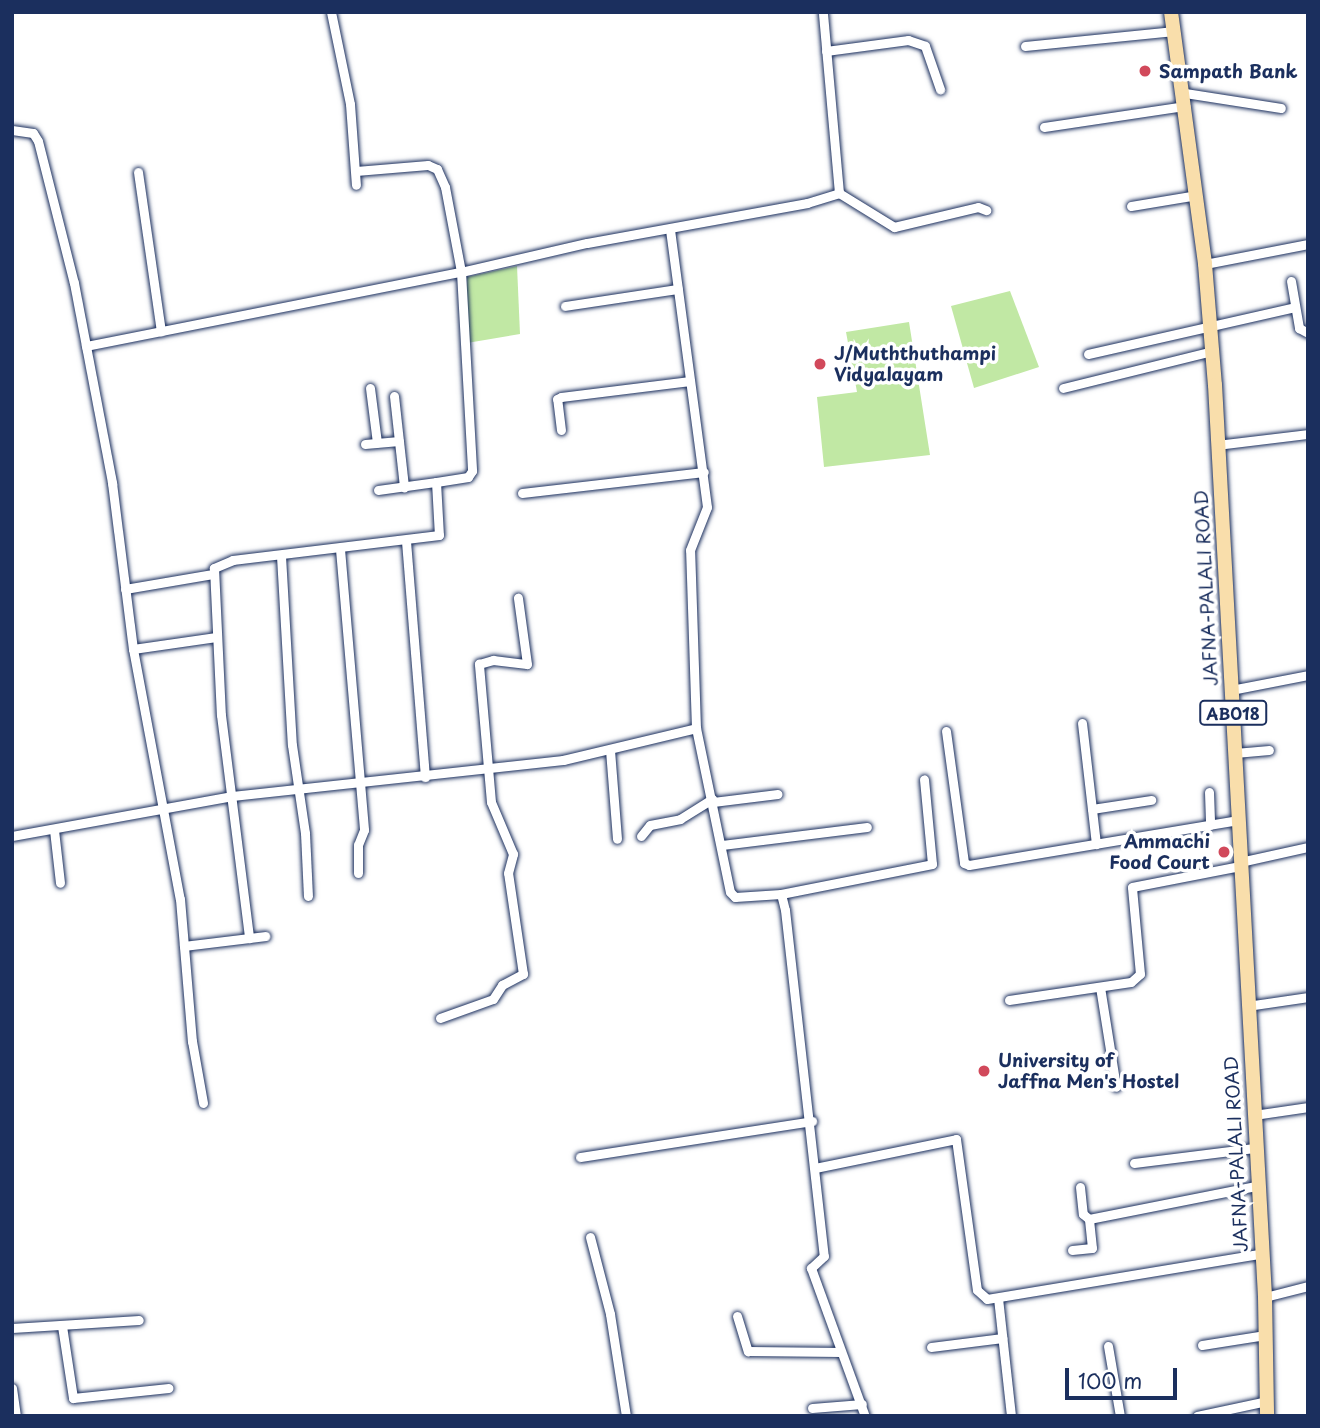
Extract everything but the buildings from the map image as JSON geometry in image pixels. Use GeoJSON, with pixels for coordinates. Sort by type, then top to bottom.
{"type":"FeatureCollection","features":[{"type":"Feature","properties":{"kind":"main road","name":"JAFNA-PALALI ROAD"},"geometry":{"type":"LineString","coordinates":[[1171,12],[1197,195],[1213,351],[1259,1254],[1265,1297],[1267,1408]]}},
{"type":"Feature","properties":{"kind":"street"},"geometry":{"type":"LineString","coordinates":[[331,12],[350,104],[356,185]]}},
{"type":"Feature","properties":{"kind":"street"},"geometry":{"type":"LineString","coordinates":[[823,12],[839,193]]}},
{"type":"Feature","properties":{"kind":"street"},"geometry":{"type":"LineString","coordinates":[[1025,46],[1174,30]]}},
{"type":"Feature","properties":{"kind":"street"},"geometry":{"type":"LineString","coordinates":[[826,51],[908,40],[925,46],[940,89]]}},
{"type":"Feature","properties":{"kind":"street"},"geometry":{"type":"LineString","coordinates":[[1044,127],[1185,99],[1281,108]]}},
{"type":"Feature","properties":{"kind":"street"},"geometry":{"type":"LineString","coordinates":[[12,130],[33,133],[38,141],[86,346],[112,483],[133,649],[165,809],[184,946],[192,1041],[203,1103]]}},
{"type":"Feature","properties":{"kind":"street"},"geometry":{"type":"LineString","coordinates":[[355,171],[428,164],[436,169],[445,187],[461,272],[472,471],[468,477],[378,490]]}},
{"type":"Feature","properties":{"kind":"street"},"geometry":{"type":"LineString","coordinates":[[138,172],[161,331]]}},
{"type":"Feature","properties":{"kind":"street"},"geometry":{"type":"LineString","coordinates":[[86,346],[461,272],[839,193],[894,227],[978,207],[986,210]]}},
{"type":"Feature","properties":{"kind":"street"},"geometry":{"type":"LineString","coordinates":[[1131,206],[1197,195]]}},
{"type":"Feature","properties":{"kind":"street"},"geometry":{"type":"LineString","coordinates":[[670,229],[707,507],[690,550],[696,728],[732,894],[781,894],[932,864],[924,779]]}},
{"type":"Feature","properties":{"kind":"street"},"geometry":{"type":"LineString","coordinates":[[1205,264],[1308,244]]}},
{"type":"Feature","properties":{"kind":"street"},"geometry":{"type":"LineString","coordinates":[[1291,281],[1299,328],[1308,333]]}},
{"type":"Feature","properties":{"kind":"street"},"geometry":{"type":"LineString","coordinates":[[565,306],[678,289]]}},
{"type":"Feature","properties":{"kind":"street"},"geometry":{"type":"LineString","coordinates":[[1088,354],[1210,324],[1295,307]]}},
{"type":"Feature","properties":{"kind":"street"},"geometry":{"type":"LineString","coordinates":[[1063,388],[1213,351]]}},
{"type":"Feature","properties":{"kind":"street"},"geometry":{"type":"LineString","coordinates":[[561,430],[557,399],[561,397],[690,381]]}},
{"type":"Feature","properties":{"kind":"street"},"geometry":{"type":"LineString","coordinates":[[370,388],[377,443]]}},
{"type":"Feature","properties":{"kind":"street"},"geometry":{"type":"LineString","coordinates":[[394,396],[404,487]]}},
{"type":"Feature","properties":{"kind":"street"},"geometry":{"type":"LineString","coordinates":[[1217,445],[1308,434]]}},
{"type":"Feature","properties":{"kind":"street"},"geometry":{"type":"LineString","coordinates":[[365,444],[399,441]]}},
{"type":"Feature","properties":{"kind":"street"},"geometry":{"type":"LineString","coordinates":[[522,494],[704,472]]}},
{"type":"Feature","properties":{"kind":"street"},"geometry":{"type":"LineString","coordinates":[[249,938],[216,637],[213,574],[221,562],[340,550],[439,535],[436,482]]}},
{"type":"Feature","properties":{"kind":"street"},"geometry":{"type":"LineString","coordinates":[[406,541],[425,777]]}},
{"type":"Feature","properties":{"kind":"street"},"geometry":{"type":"LineString","coordinates":[[340,550],[364,830],[358,841],[358,873]]}},
{"type":"Feature","properties":{"kind":"street"},"geometry":{"type":"LineString","coordinates":[[281,556],[297,787],[305,833],[308,896]]}},
{"type":"Feature","properties":{"kind":"street"},"geometry":{"type":"LineString","coordinates":[[125,589],[213,574]]}},
{"type":"Feature","properties":{"kind":"street"},"geometry":{"type":"LineString","coordinates":[[440,1018],[493,999],[502,985],[523,974],[508,873],[513,854],[493,810],[479,664],[492,660],[527,664],[518,598]]}},
{"type":"Feature","properties":{"kind":"street"},"geometry":{"type":"LineString","coordinates":[[133,649],[216,637]]}},
{"type":"Feature","properties":{"kind":"street"},"geometry":{"type":"LineString","coordinates":[[1231,690],[1308,675]]}},
{"type":"Feature","properties":{"kind":"street"},"geometry":{"type":"LineString","coordinates":[[1082,723],[1096,844]]}},
{"type":"Feature","properties":{"kind":"street"},"geometry":{"type":"LineString","coordinates":[[12,836],[232,796],[297,787],[490,770],[610,750],[696,728]]}},
{"type":"Feature","properties":{"kind":"street"},"geometry":{"type":"LineString","coordinates":[[946,731],[964,863],[1238,820]]}},
{"type":"Feature","properties":{"kind":"street"},"geometry":{"type":"LineString","coordinates":[[610,750],[617,839]]}},
{"type":"Feature","properties":{"kind":"street"},"geometry":{"type":"LineString","coordinates":[[1235,753],[1269,750]]}},
{"type":"Feature","properties":{"kind":"street"},"geometry":{"type":"LineString","coordinates":[[1209,792],[1210,825]]}},
{"type":"Feature","properties":{"kind":"street"},"geometry":{"type":"LineString","coordinates":[[641,836],[650,825],[680,819],[713,801],[778,794]]}},
{"type":"Feature","properties":{"kind":"street"},"geometry":{"type":"LineString","coordinates":[[1092,809],[1151,800]]}},
{"type":"Feature","properties":{"kind":"street"},"geometry":{"type":"LineString","coordinates":[[722,845],[867,827]]}},
{"type":"Feature","properties":{"kind":"street"},"geometry":{"type":"LineString","coordinates":[[54,830],[60,883]]}},
{"type":"Feature","properties":{"kind":"street"},"geometry":{"type":"LineString","coordinates":[[1009,1000],[1131,982],[1140,974],[1132,887],[1308,847]]}},
{"type":"Feature","properties":{"kind":"street"},"geometry":{"type":"LineString","coordinates":[[781,894],[812,1121],[824,1256],[811,1268],[865,1416]]}},
{"type":"Feature","properties":{"kind":"street"},"geometry":{"type":"LineString","coordinates":[[184,946],[265,936]]}},
{"type":"Feature","properties":{"kind":"street"},"geometry":{"type":"LineString","coordinates":[[1100,986],[1116,1087]]}},
{"type":"Feature","properties":{"kind":"street"},"geometry":{"type":"LineString","coordinates":[[1247,1006],[1308,997]]}},
{"type":"Feature","properties":{"kind":"street"},"geometry":{"type":"LineString","coordinates":[[1254,1115],[1308,1107]]}},
{"type":"Feature","properties":{"kind":"street"},"geometry":{"type":"LineString","coordinates":[[580,1157],[812,1121]]}},
{"type":"Feature","properties":{"kind":"street"},"geometry":{"type":"LineString","coordinates":[[815,1168],[956,1139],[977,1290],[987,1299],[1259,1254]]}},
{"type":"Feature","properties":{"kind":"street"},"geometry":{"type":"LineString","coordinates":[[1133,1163],[1254,1149]]}},
{"type":"Feature","properties":{"kind":"street"},"geometry":{"type":"LineString","coordinates":[[1089,1219],[1256,1186]]}},
{"type":"Feature","properties":{"kind":"street"},"geometry":{"type":"LineString","coordinates":[[1072,1250],[1092,1248],[1089,1219],[1083,1214],[1080,1187]]}},
{"type":"Feature","properties":{"kind":"street"},"geometry":{"type":"LineString","coordinates":[[590,1237],[610,1314],[626,1416]]}},
{"type":"Feature","properties":{"kind":"street"},"geometry":{"type":"LineString","coordinates":[[1265,1297],[1308,1286]]}},
{"type":"Feature","properties":{"kind":"street"},"geometry":{"type":"LineString","coordinates":[[998,1298],[1011,1416]]}},
{"type":"Feature","properties":{"kind":"street"},"geometry":{"type":"LineString","coordinates":[[737,1316],[748,1351],[841,1352]]}},
{"type":"Feature","properties":{"kind":"street"},"geometry":{"type":"LineString","coordinates":[[12,1328],[139,1321]]}},
{"type":"Feature","properties":{"kind":"street"},"geometry":{"type":"LineString","coordinates":[[62,1325],[74,1398],[168,1388]]}},
{"type":"Feature","properties":{"kind":"street"},"geometry":{"type":"LineString","coordinates":[[1202,1345],[1265,1335]]}},
{"type":"Feature","properties":{"kind":"street"},"geometry":{"type":"LineString","coordinates":[[931,1347],[1002,1338]]}},
{"type":"Feature","properties":{"kind":"street"},"geometry":{"type":"LineString","coordinates":[[1108,1346],[1120,1416]]}},
{"type":"Feature","properties":{"kind":"street"},"geometry":{"type":"LineString","coordinates":[[12,1388],[16,1416]]}},
{"type":"Feature","properties":{"kind":"street"},"geometry":{"type":"LineString","coordinates":[[812,1408],[862,1404]]}},
{"type":"Feature","properties":{"kind":"street"},"geometry":{"type":"LineString","coordinates":[[1197,1416],[1267,1408]]}},
{"type":"Feature","properties":{"kind":"green space"},"geometry":{"type":"Polygon","coordinates":[[[517,266],[520,334],[467,343],[467,277],[517,266]]]}},
{"type":"Feature","properties":{"kind":"green space"},"geometry":{"type":"Polygon","coordinates":[[[1010,291],[1039,367],[974,388],[951,306],[1010,291]]]}},
{"type":"Feature","properties":{"kind":"green space"},"geometry":{"type":"Polygon","coordinates":[[[909,322],[930,455],[824,467],[817,397],[857,392],[846,332],[909,322]]]}},
{"type":"Feature","properties":{"kind":"place","name":"Sampath Bank"},"geometry":{"type":"Point","coordinates":[1145,71]}},
{"type":"Feature","properties":{"kind":"place","name":"J/Muththuthampi Vidyalayam"},"geometry":{"type":"Point","coordinates":[820,364]}},
{"type":"Feature","properties":{"kind":"place","name":"Ammachi Food Court"},"geometry":{"type":"Point","coordinates":[1224,852]}},
{"type":"Feature","properties":{"kind":"place","name":"University of Jaffna Men's Hostel"},"geometry":{"type":"Point","coordinates":[984,1071]}}]}
